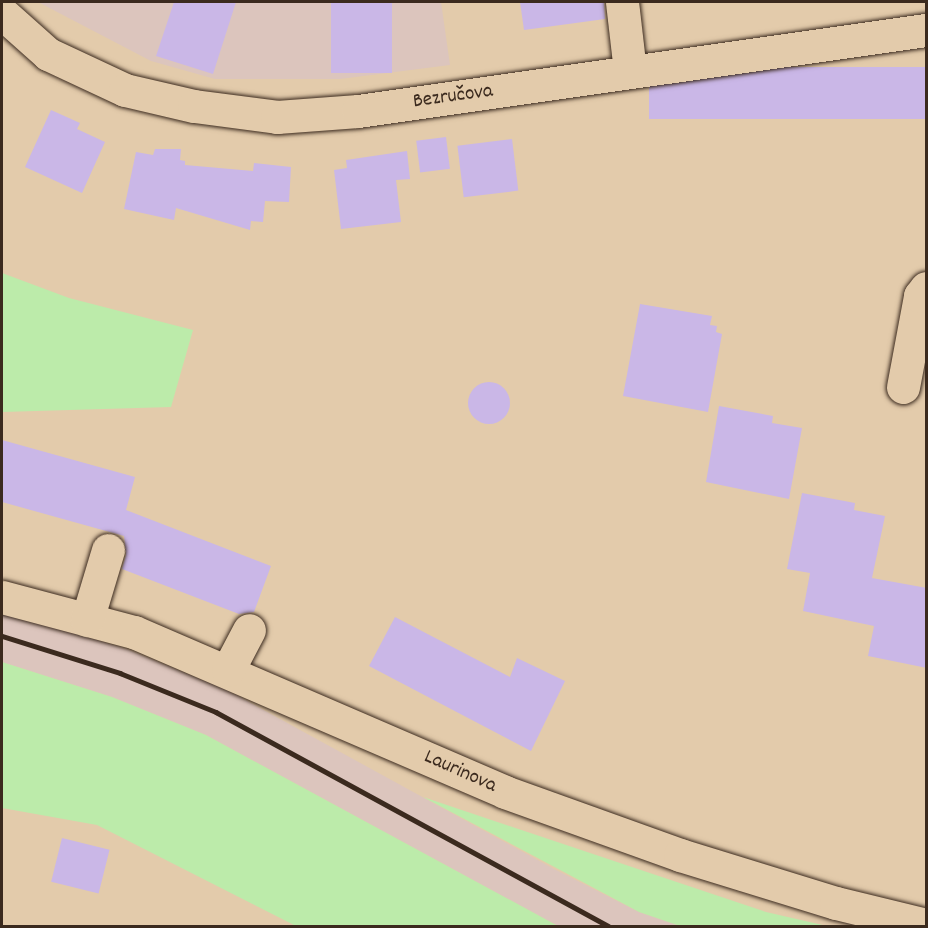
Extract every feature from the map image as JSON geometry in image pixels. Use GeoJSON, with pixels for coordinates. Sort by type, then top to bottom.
{"type":"FeatureCollection","features":[{"type":"Feature","properties":{"kind":"street"},"geometry":{"type":"LineString","coordinates":[[622,2],[630,71]]}},
{"type":"Feature","properties":{"kind":"street","name":"Bezručova"},"geometry":{"type":"LineString","coordinates":[[2,13],[48,54],[125,90],[194,106],[266,116],[358,111],[927,30]]}},
{"type":"Feature","properties":{"kind":"street"},"geometry":{"type":"LineString","coordinates":[[903,387],[920,296],[927,288]]}},
{"type":"Feature","properties":{"kind":"street"},"geometry":{"type":"LineString","coordinates":[[87,620],[108,550]]}},
{"type":"Feature","properties":{"kind":"street","name":"Laurinova"},"geometry":{"type":"LineString","coordinates":[[2,597],[134,632],[228,670],[505,792],[680,855],[836,903],[927,925]]}},
{"type":"Feature","properties":{"kind":"street"},"geometry":{"type":"LineString","coordinates":[[228,670],[249,630]]}},
{"type":"Feature","properties":{"kind":"shaded area"},"geometry":{"type":"Polygon","coordinates":[[[38,2],[441,2],[450,65],[340,79],[215,79],[151,61],[38,2]]]}},
{"type":"Feature","properties":{"kind":"shaded area"},"geometry":{"type":"Polygon","coordinates":[[[2,610],[129,650],[227,690],[554,869],[639,912],[680,926],[558,926],[206,735],[112,697],[2,662],[2,610]]]}},
{"type":"Feature","properties":{"kind":"green space"},"geometry":{"type":"Polygon","coordinates":[[[2,273],[69,298],[193,330],[171,407],[2,412],[2,273]]]}},
{"type":"Feature","properties":{"kind":"green space"},"geometry":{"type":"Polygon","coordinates":[[[2,662],[112,697],[206,735],[558,926],[296,926],[97,825],[2,808],[2,662]]]}},
{"type":"Feature","properties":{"kind":"green space"},"geometry":{"type":"Polygon","coordinates":[[[423,797],[766,912],[827,926],[680,926],[639,912],[423,797]]]}},
{"type":"Feature","properties":{"kind":"building"},"geometry":{"type":"Polygon","coordinates":[[[174,2],[236,2],[213,74],[156,56],[174,2]]]}},
{"type":"Feature","properties":{"kind":"building"},"geometry":{"type":"Polygon","coordinates":[[[331,2],[392,2],[392,73],[331,73],[331,2]]]}},
{"type":"Feature","properties":{"kind":"building"},"geometry":{"type":"Polygon","coordinates":[[[520,2],[604,2],[605,19],[524,30],[520,2]]]}},
{"type":"Feature","properties":{"kind":"building"},"geometry":{"type":"Polygon","coordinates":[[[649,67],[926,67],[926,119],[649,119],[649,67]]]}},
{"type":"Feature","properties":{"kind":"building"},"geometry":{"type":"Polygon","coordinates":[[[51,110],[80,123],[77,129],[105,142],[82,193],[25,167],[51,110]]]}},
{"type":"Feature","properties":{"kind":"building"},"geometry":{"type":"Polygon","coordinates":[[[446,137],[450,169],[420,172],[416,141],[446,137]]]}},
{"type":"Feature","properties":{"kind":"building"},"geometry":{"type":"Polygon","coordinates":[[[512,139],[518,191],[464,197],[457,146],[512,139]]]}},
{"type":"Feature","properties":{"kind":"building"},"geometry":{"type":"Polygon","coordinates":[[[155,149],[181,149],[180,160],[185,161],[185,165],[253,171],[254,163],[291,167],[289,202],[265,201],[263,222],[251,221],[250,230],[176,208],[174,220],[124,209],[136,152],[153,155],[155,149]]]}},
{"type":"Feature","properties":{"kind":"building"},"geometry":{"type":"Polygon","coordinates":[[[407,151],[410,179],[396,180],[401,222],[341,229],[334,170],[347,168],[346,160],[407,151]]]}},
{"type":"Feature","properties":{"kind":"building"},"geometry":{"type":"Polygon","coordinates":[[[640,304],[712,316],[710,325],[717,326],[716,332],[722,334],[708,412],[623,396],[640,304]]]}},
{"type":"Feature","properties":{"kind":"building"},"geometry":{"type":"Polygon","coordinates":[[[489,382],[504,388],[510,403],[504,418],[489,424],[474,418],[468,403],[474,388],[489,382]]]}},
{"type":"Feature","properties":{"kind":"building"},"geometry":{"type":"Polygon","coordinates":[[[719,406],[773,416],[772,423],[802,428],[789,499],[706,482],[719,406]]]}},
{"type":"Feature","properties":{"kind":"building"},"geometry":{"type":"Polygon","coordinates":[[[2,440],[135,477],[126,510],[271,566],[254,612],[239,614],[122,569],[126,555],[124,536],[2,502],[2,440]]]}},
{"type":"Feature","properties":{"kind":"building"},"geometry":{"type":"Polygon","coordinates":[[[802,493],[855,503],[854,510],[885,516],[872,578],[927,588],[927,668],[868,656],[874,626],[803,611],[810,573],[787,569],[802,493]]]}},
{"type":"Feature","properties":{"kind":"building"},"geometry":{"type":"Polygon","coordinates":[[[395,617],[510,677],[517,658],[565,681],[531,751],[369,666],[395,617]]]}},
{"type":"Feature","properties":{"kind":"building"},"geometry":{"type":"Polygon","coordinates":[[[62,838],[110,850],[99,894],[51,882],[62,838]]]}},
{"type":"Feature","properties":{"kind":"railway"},"geometry":{"type":"LineString","coordinates":[[2,636],[120,673],[216,712],[608,926]]}}]}
